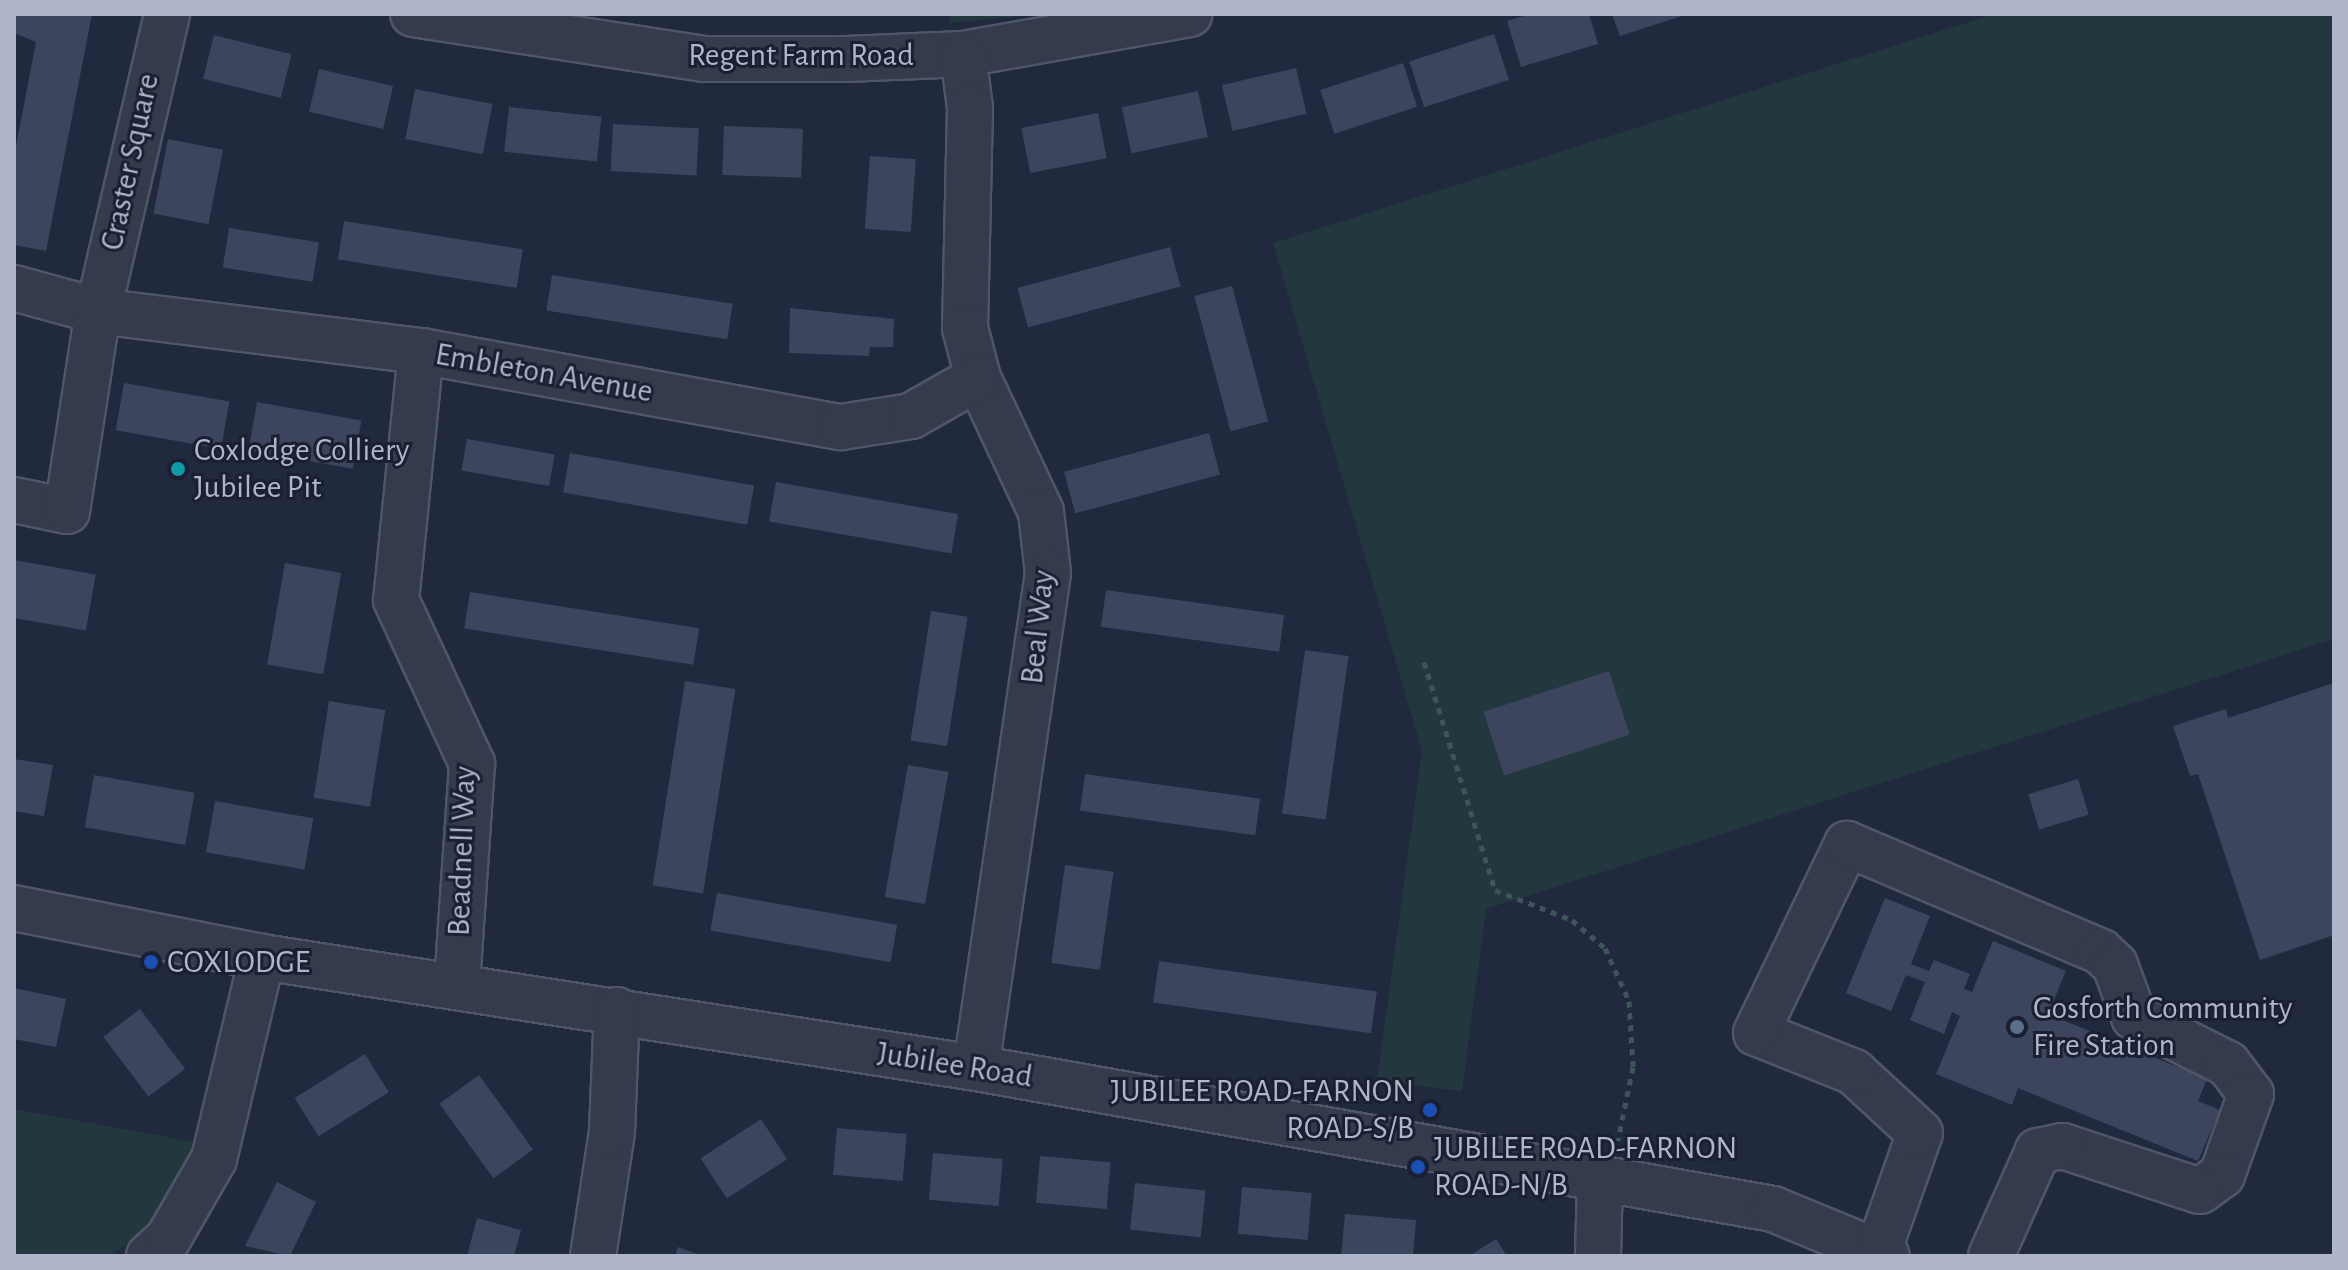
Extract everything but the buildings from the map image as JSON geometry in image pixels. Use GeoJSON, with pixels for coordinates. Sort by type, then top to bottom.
{"type":"FeatureCollection","features":[{"type":"Feature","properties":{"kind":"street","name":"Craster Square"},"geometry":{"type":"LineString","coordinates":[[14,500],[67,511],[98,311],[167,14]]}},
{"type":"Feature","properties":{"kind":"street","name":"Regent Farm Road"},"geometry":{"type":"LineString","coordinates":[[413,14],[703,59],[963,54],[1132,20],[1190,14]]}},
{"type":"Feature","properties":{"kind":"street","name":"Beal Way"},"geometry":{"type":"LineString","coordinates":[[963,54],[970,108],[965,328],[978,378],[1041,512],[1048,573],[976,1068]]}},
{"type":"Feature","properties":{"kind":"street"},"geometry":{"type":"LineString","coordinates":[[14,288],[98,311]]}},
{"type":"Feature","properties":{"kind":"street","name":"Embleton Avenue"},"geometry":{"type":"LineString","coordinates":[[98,311],[421,351],[841,427],[911,416],[978,378]]}},
{"type":"Feature","properties":{"kind":"street","name":"Beadnell Way"},"geometry":{"type":"LineString","coordinates":[[421,351],[396,600],[472,764],[457,982]]}},
{"type":"Feature","properties":{"kind":"street"},"geometry":{"type":"LineString","coordinates":[[1883,1254],[1920,1133],[1854,1072],[1756,1033],[1847,844],[2101,952],[2115,965],[2134,1017],[2228,1064],[2251,1094],[2222,1175],[2200,1191],[2062,1146],[2038,1151],[1991,1256]]}},
{"type":"Feature","properties":{"kind":"street","name":"Jubilee Road"},"geometry":{"type":"LineString","coordinates":[[14,908],[262,957],[457,982],[976,1068],[1773,1209],[1883,1254]]}},
{"type":"Feature","properties":{"kind":"street"},"geometry":{"type":"LineString","coordinates":[[149,1256],[168,1239],[214,1159],[262,957]]}},
{"type":"Feature","properties":{"kind":"street"},"geometry":{"type":"LineString","coordinates":[[593,1256],[612,1132],[617,1010]]}},
{"type":"Feature","properties":{"kind":"street"},"geometry":{"type":"LineString","coordinates":[[1598,1256],[1605,1179]]}},
{"type":"Feature","properties":{"kind":"path"},"geometry":{"type":"LineString","coordinates":[[1424,662],[1495,890],[1572,920],[1605,948],[1629,1001],[1633,1067],[1605,1179]]}},
{"type":"Feature","properties":{"kind":"shaded area"},"geometry":{"type":"Polygon","coordinates":[[[950,14],[1043,14],[950,23],[950,14]]]}},
{"type":"Feature","properties":{"kind":"shaded area"},"geometry":{"type":"Polygon","coordinates":[[[1994,14],[2334,14],[2334,639],[1486,909],[1462,1091],[1377,1081],[1422,751],[1273,243],[1994,14]]]}},
{"type":"Feature","properties":{"kind":"shaded area"},"geometry":{"type":"Polygon","coordinates":[[[14,1109],[206,1144],[157,1220],[110,1256],[14,1256],[14,1109]]]}},
{"type":"Feature","properties":{"kind":"place","name":"Coxlodge Colliery Jubilee Pit"},"geometry":{"type":"Point","coordinates":[178,469]}},
{"type":"Feature","properties":{"kind":"place","name":"COXLODGE"},"geometry":{"type":"Point","coordinates":[151,962]}},
{"type":"Feature","properties":{"kind":"place","name":"Gosforth Community Fire Station"},"geometry":{"type":"Point","coordinates":[2017,1027]}},
{"type":"Feature","properties":{"kind":"place","name":"JUBILEE ROAD-FARNON ROAD-S/B"},"geometry":{"type":"Point","coordinates":[1430,1110]}},
{"type":"Feature","properties":{"kind":"place","name":"JUBILEE ROAD-FARNON ROAD-N/B"},"geometry":{"type":"Point","coordinates":[1418,1167]}}]}
